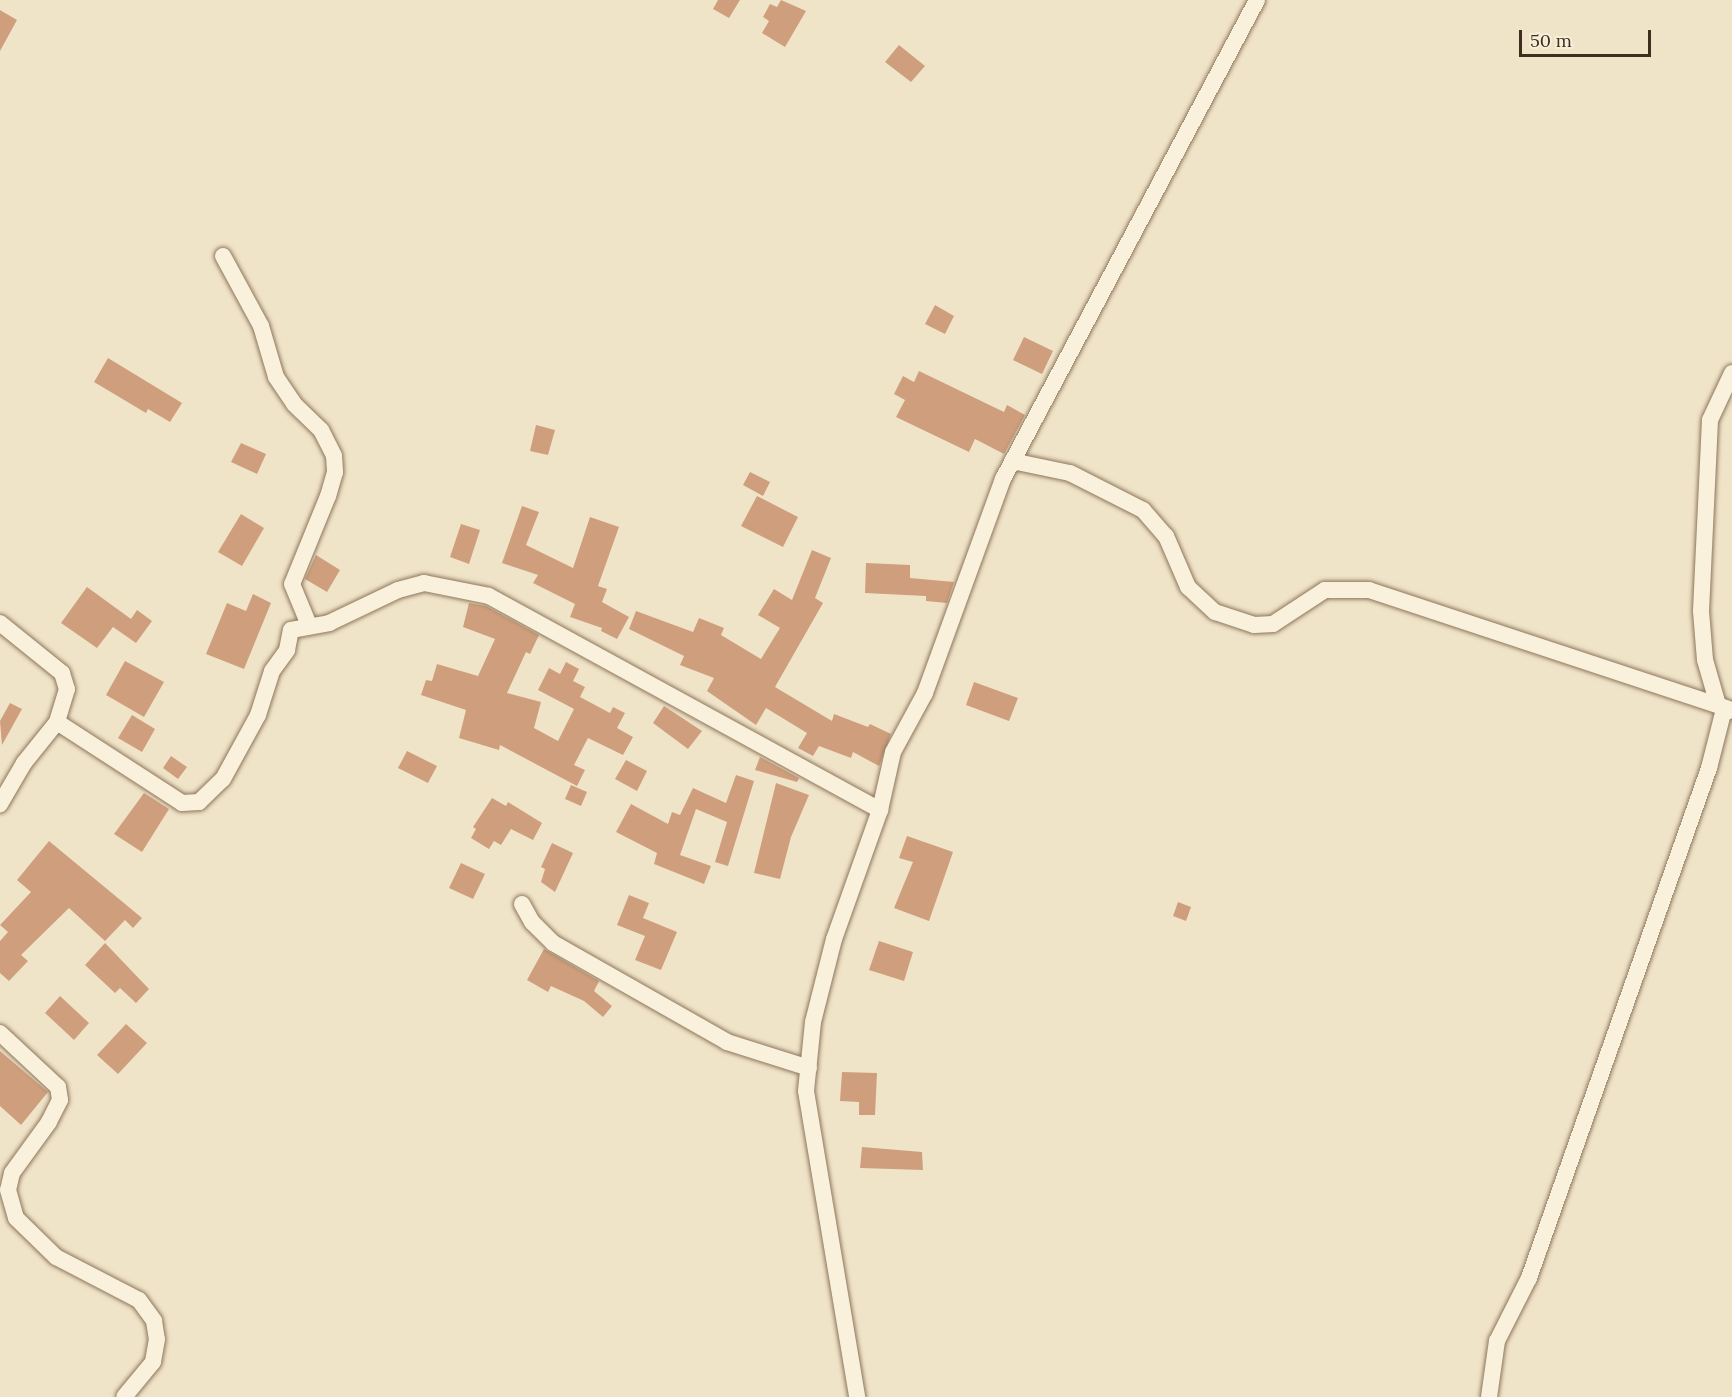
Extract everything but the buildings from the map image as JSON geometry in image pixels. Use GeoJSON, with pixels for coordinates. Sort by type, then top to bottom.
{"type":"FeatureCollection","features":[{"type":"Feature","properties":{"kind":"street"},"geometry":{"type":"LineString","coordinates":[[857,1397],[817,1175],[806,1091],[813,1023],[834,939],[880,810],[893,752],[925,693],[1012,461],[1257,0]]}},
{"type":"Feature","properties":{"kind":"street"},"geometry":{"type":"LineString","coordinates":[[223,256],[261,326],[276,378],[294,404],[321,430],[334,456],[335,472],[328,496],[292,584],[309,625]]}},
{"type":"Feature","properties":{"kind":"street"},"geometry":{"type":"LineString","coordinates":[[1726,708],[1705,660],[1701,611],[1710,420],[1732,373]]}},
{"type":"Feature","properties":{"kind":"street"},"geometry":{"type":"LineString","coordinates":[[1012,461],[1070,473],[1143,510],[1166,536],[1188,587],[1215,612],[1254,625],[1273,624],[1325,590],[1369,590],[1726,708]]}},
{"type":"Feature","properties":{"kind":"street"},"geometry":{"type":"LineString","coordinates":[[57,722],[182,803],[199,802],[223,779],[258,715],[272,671],[287,650],[291,630],[309,625],[329,624],[398,590],[424,583],[489,596],[880,810]]}},
{"type":"Feature","properties":{"kind":"street"},"geometry":{"type":"LineString","coordinates":[[0,623],[62,673],[66,699],[57,722],[24,763],[0,804]]}},
{"type":"Feature","properties":{"kind":"street"},"geometry":{"type":"LineString","coordinates":[[1489,1397],[1497,1341],[1529,1278],[1709,768],[1726,708]]}},
{"type":"Feature","properties":{"kind":"street"},"geometry":{"type":"LineString","coordinates":[[522,904],[532,922],[553,943],[727,1042],[808,1068]]}},
{"type":"Feature","properties":{"kind":"street"},"geometry":{"type":"LineString","coordinates":[[0,1033],[58,1087],[60,1100],[49,1122],[12,1173],[8,1190],[16,1218],[56,1257],[139,1300],[154,1321],[157,1339],[153,1362],[124,1397]]}}]}
